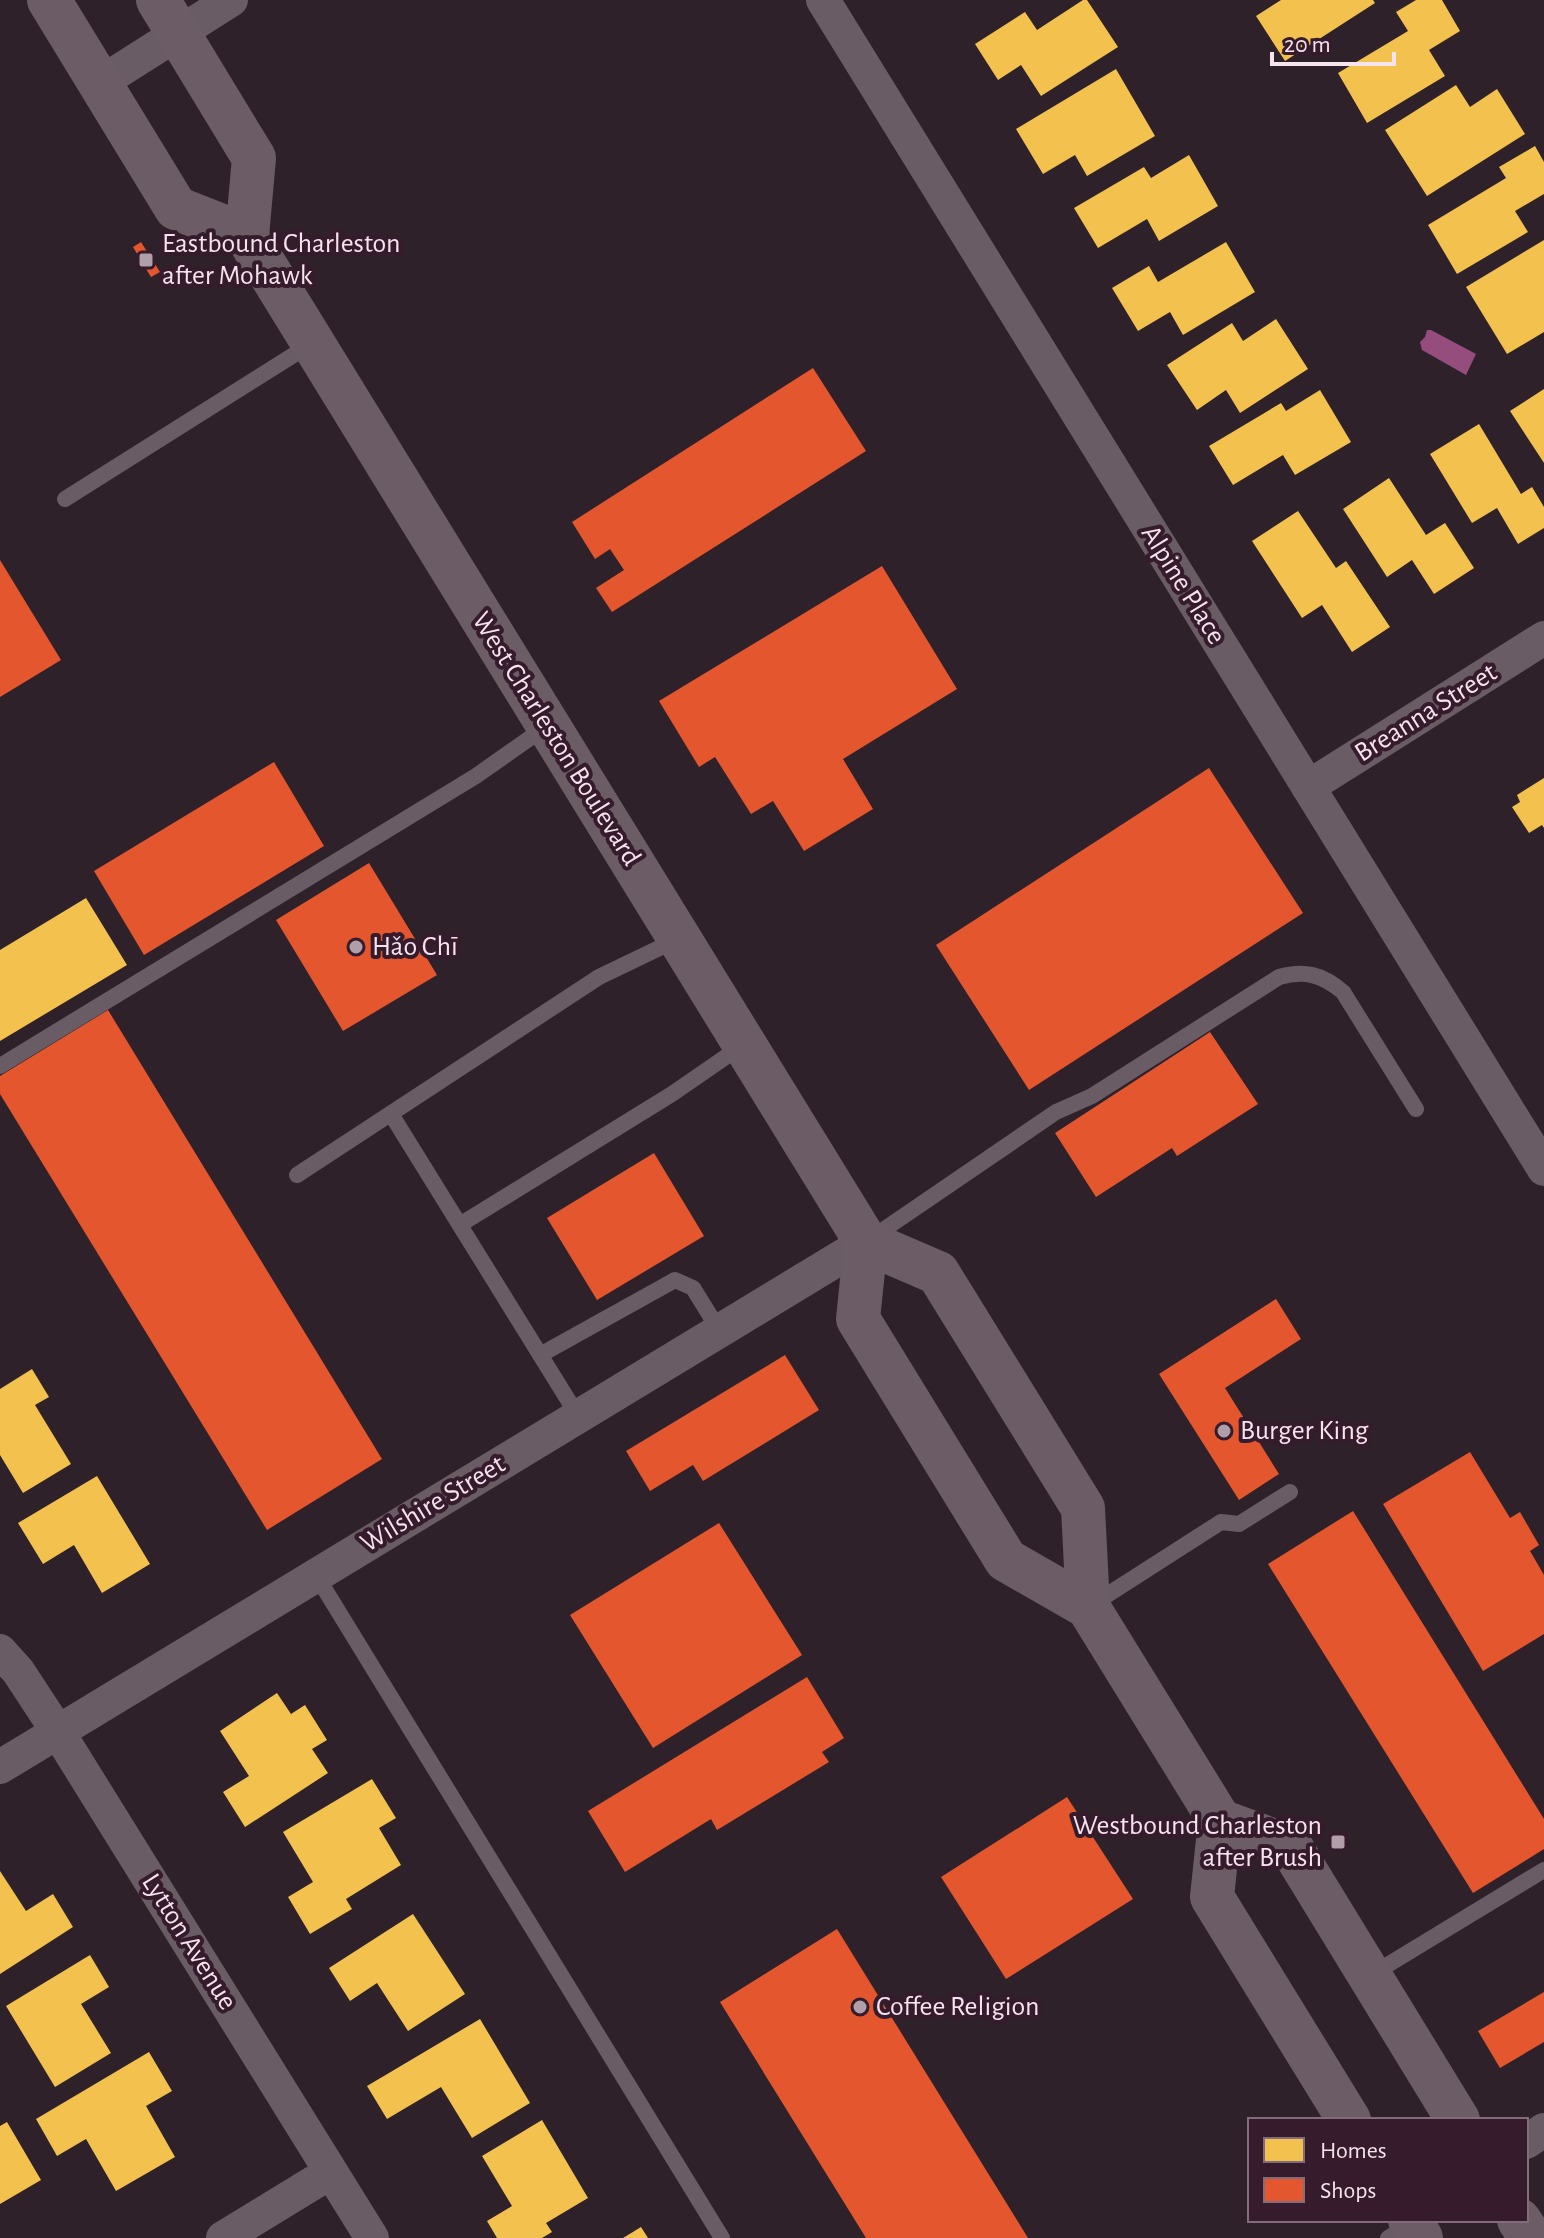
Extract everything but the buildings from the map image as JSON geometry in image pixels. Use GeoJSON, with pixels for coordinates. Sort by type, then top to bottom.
{"type":"FeatureCollection","features":[{"type":"Feature","properties":{"kind":"main road"},"geometry":{"type":"LineString","coordinates":[[49,0],[176,208],[247,236],[254,158],[168,16]]}},
{"type":"Feature","properties":{"kind":"main road","name":"West Charleston Boulevard"},"geometry":{"type":"LineString","coordinates":[[247,236],[866,1242]]}},
{"type":"Feature","properties":{"kind":"main road"},"geometry":{"type":"LineString","coordinates":[[1088,1607],[1083,1508],[938,1273],[866,1242],[858,1319],[1006,1560],[1088,1607],[1220,1821],[1212,1897],[1348,2118]]}},
{"type":"Feature","properties":{"kind":"main road"},"geometry":{"type":"LineString","coordinates":[[1220,1821],[1291,1847],[1457,2118]]}},
{"type":"Feature","properties":{"kind":"street"},"geometry":{"type":"LineString","coordinates":[[100,83],[168,16],[231,0]]}},
{"type":"Feature","properties":{"kind":"street","name":"Alpine Place"},"geometry":{"type":"LineString","coordinates":[[823,0],[1544,1169]]}},
{"type":"Feature","properties":{"kind":"street","name":"Breanna Street"},"geometry":{"type":"LineString","coordinates":[[1308,787],[1544,638]]}},
{"type":"Feature","properties":{"kind":"street","name":"Wilshire Street"},"geometry":{"type":"LineString","coordinates":[[0,1767],[866,1242]]}},
{"type":"Feature","properties":{"kind":"street","name":"Lytton Avenue"},"geometry":{"type":"LineString","coordinates":[[0,1651],[18,1671],[58,1732],[372,2238]]}},
{"type":"Feature","properties":{"kind":"street"},"geometry":{"type":"LineString","coordinates":[[223,2238],[331,2172]]}},
{"type":"Feature","properties":{"kind":"lane"},"geometry":{"type":"LineString","coordinates":[[65,499],[313,343]]}},
{"type":"Feature","properties":{"kind":"lane"},"geometry":{"type":"LineString","coordinates":[[0,1066],[476,776],[548,725]]}},
{"type":"Feature","properties":{"kind":"lane"},"geometry":{"type":"LineString","coordinates":[[297,1175],[599,977],[679,938]]}},
{"type":"Feature","properties":{"kind":"lane"},"geometry":{"type":"LineString","coordinates":[[866,1242],[1056,1112],[1092,1096],[1279,977],[1295,973],[1316,974],[1343,992],[1416,1109]]}},
{"type":"Feature","properties":{"kind":"lane"},"geometry":{"type":"LineString","coordinates":[[461,1224],[672,1094],[744,1044]]}},
{"type":"Feature","properties":{"kind":"lane"},"geometry":{"type":"LineString","coordinates":[[391,1114],[578,1416]]}},
{"type":"Feature","properties":{"kind":"lane"},"geometry":{"type":"LineString","coordinates":[[540,1355],[675,1280],[693,1288],[719,1330]]}},
{"type":"Feature","properties":{"kind":"lane"},"geometry":{"type":"LineString","coordinates":[[1088,1607],[1221,1522],[1239,1524],[1290,1492]]}},
{"type":"Feature","properties":{"kind":"lane"},"geometry":{"type":"LineString","coordinates":[[316,1575],[722,2238]]}},
{"type":"Feature","properties":{"kind":"lane"},"geometry":{"type":"LineString","coordinates":[[1370,1976],[1544,1870]]}},
{"type":"Feature","properties":{"kind":"shaded area"},"geometry":{"type":"Polygon","coordinates":[[[1427,330],[1476,354],[1466,375],[1422,350],[1420,342],[1427,330]]]}},
{"type":"Feature","properties":{"kind":"place","name":"Eastbound Charleston after Mohawk"},"geometry":{"type":"Point","coordinates":[146,260]}},
{"type":"Feature","properties":{"kind":"place","name":"Hǎo Chī"},"geometry":{"type":"Point","coordinates":[356,947]}},
{"type":"Feature","properties":{"kind":"place","name":"Burger King"},"geometry":{"type":"Point","coordinates":[1224,1431]}},
{"type":"Feature","properties":{"kind":"place","name":"Westbound Charleston after Brush"},"geometry":{"type":"Point","coordinates":[1338,1842]}},
{"type":"Feature","properties":{"kind":"place","name":"Coffee Religion"},"geometry":{"type":"Point","coordinates":[860,2007]}}]}
